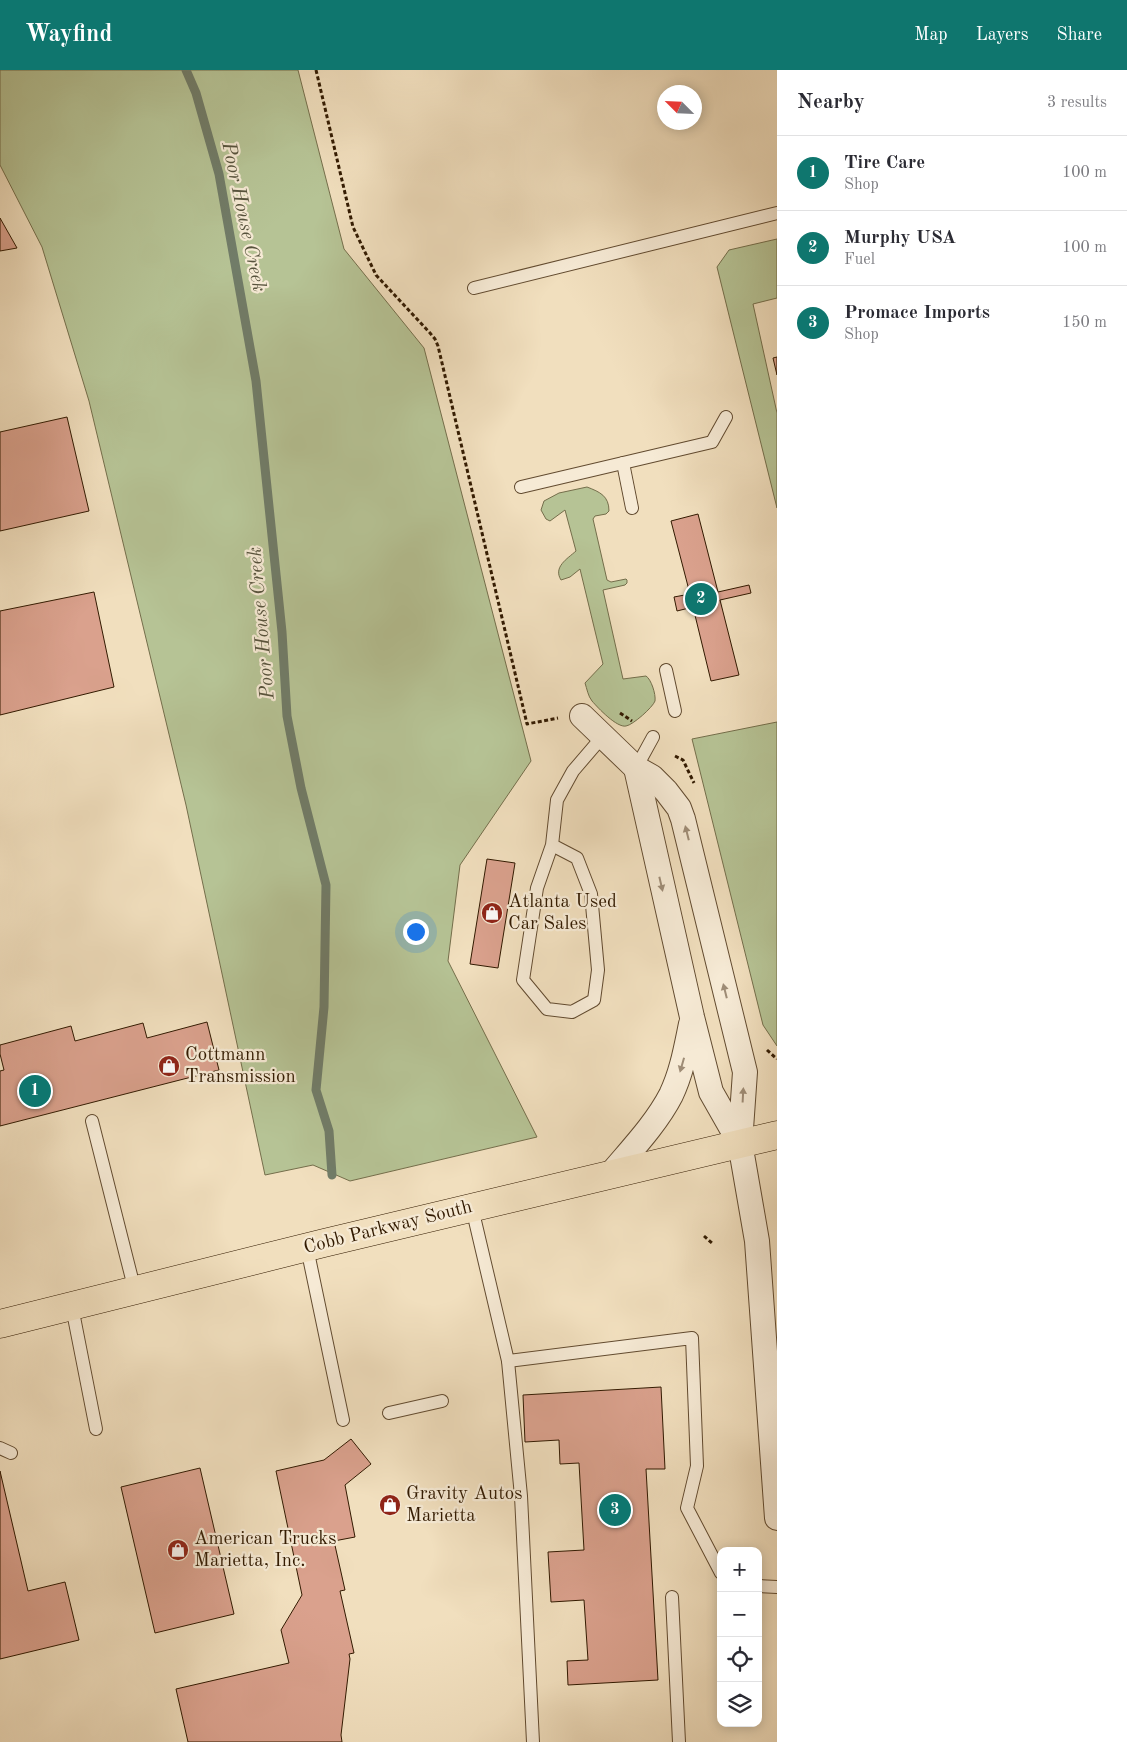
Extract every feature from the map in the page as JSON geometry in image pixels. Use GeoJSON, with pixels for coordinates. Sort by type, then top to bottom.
{"type":"FeatureCollection","features":[{"type":"Feature","properties":{"kind":"main road","name":"Cobb Parkway South"},"geometry":{"type":"LineString","coordinates":[[0,1324],[777,1134]]}},
{"type":"Feature","properties":{"kind":"street"},"geometry":{"type":"LineString","coordinates":[[571,717],[603,736],[636,768],[652,778],[666,791],[679,808],[683,819],[744,1072],[740,1143],[757,1241],[771,1355],[777,1518]]}},
{"type":"Feature","properties":{"kind":"street"},"geometry":{"type":"LineString","coordinates":[[636,768],[692,1017],[711,1092],[740,1143]]}},
{"type":"Feature","properties":{"kind":"street"},"geometry":{"type":"LineString","coordinates":[[610,1175],[648,1128],[670,1096],[684,1057],[692,1017]]}},
{"type":"Feature","properties":{"kind":"lane"},"geometry":{"type":"LineString","coordinates":[[474,288],[777,213]]}},
{"type":"Feature","properties":{"kind":"lane"},"geometry":{"type":"LineString","coordinates":[[521,487],[712,442],[726,417]]}},
{"type":"Feature","properties":{"kind":"lane"},"geometry":{"type":"LineString","coordinates":[[623,464],[632,508]]}},
{"type":"Feature","properties":{"kind":"lane"},"geometry":{"type":"LineString","coordinates":[[666,670],[675,711]]}},
{"type":"Feature","properties":{"kind":"lane"},"geometry":{"type":"LineString","coordinates":[[552,845],[577,858],[591,894],[598,970],[594,1000],[572,1012],[547,1009],[523,980],[537,888],[552,845],[557,800],[573,771],[603,736]]}},
{"type":"Feature","properties":{"kind":"lane"},"geometry":{"type":"LineString","coordinates":[[636,768],[653,737]]}},
{"type":"Feature","properties":{"kind":"lane"},"geometry":{"type":"LineString","coordinates":[[92,1121],[135,1291]]}},
{"type":"Feature","properties":{"kind":"lane"},"geometry":{"type":"LineString","coordinates":[[472,1208],[508,1361],[520,1496],[533,1742]]}},
{"type":"Feature","properties":{"kind":"lane"},"geometry":{"type":"LineString","coordinates":[[307,1248],[343,1420]]}},
{"type":"Feature","properties":{"kind":"lane"},"geometry":{"type":"LineString","coordinates":[[72,1307],[96,1429]]}},
{"type":"Feature","properties":{"kind":"lane"},"geometry":{"type":"LineString","coordinates":[[508,1361],[692,1338],[697,1466],[686,1508],[717,1566]]}},
{"type":"Feature","properties":{"kind":"lane"},"geometry":{"type":"LineString","coordinates":[[389,1413],[442,1402]]}},
{"type":"Feature","properties":{"kind":"lane"},"geometry":{"type":"LineString","coordinates":[[762,1586],[777,1587]]}},
{"type":"Feature","properties":{"kind":"lane"},"geometry":{"type":"LineString","coordinates":[[672,1597],[679,1742]]}},
{"type":"Feature","properties":{"kind":"path"},"geometry":{"type":"LineString","coordinates":[[316,70],[353,227],[376,276],[430,333],[438,346],[527,724],[571,717]]}},
{"type":"Feature","properties":{"kind":"path"},"geometry":{"type":"LineString","coordinates":[[675,756],[684,760]]}},
{"type":"Feature","properties":{"kind":"path"},"geometry":{"type":"LineString","coordinates":[[704,1236],[714,1244]]}},
{"type":"Feature","properties":{"kind":"green space"},"geometry":{"type":"Polygon","coordinates":[[[0,70],[298,70],[344,249],[424,348],[531,761],[460,865],[448,961],[537,1137],[350,1181],[313,1165],[265,1175],[186,805],[89,401],[42,247],[0,165],[0,70]]]}},
{"type":"Feature","properties":{"kind":"green space"},"geometry":{"type":"Polygon","coordinates":[[[777,239],[777,298],[753,304],[777,413],[777,508],[717,267],[729,250],[777,239]]]}},
{"type":"Feature","properties":{"kind":"green space"},"geometry":{"type":"Polygon","coordinates":[[[587,487],[603,495],[609,506],[609,511],[606,514],[595,516],[593,519],[607,580],[611,582],[627,580],[625,585],[603,590],[623,679],[646,676],[651,683],[655,695],[655,701],[651,707],[638,719],[626,726],[618,724],[608,717],[592,701],[589,695],[585,683],[603,664],[580,569],[570,577],[561,580],[559,575],[562,564],[576,551],[565,510],[550,521],[546,519],[541,510],[544,501],[559,493],[587,487]]]}},
{"type":"Feature","properties":{"kind":"green space"},"geometry":{"type":"Polygon","coordinates":[[[777,722],[777,1046],[763,1025],[692,739],[777,722]]]}},
{"type":"Feature","properties":{"kind":"building"},"geometry":{"type":"Polygon","coordinates":[[[0,218],[17,248],[0,251],[0,218]]]}},
{"type":"Feature","properties":{"kind":"building"},"geometry":{"type":"Polygon","coordinates":[[[777,357],[777,375],[773,358],[777,357]]]}},
{"type":"Feature","properties":{"kind":"building"},"geometry":{"type":"Polygon","coordinates":[[[67,417],[89,511],[0,531],[0,432],[67,417]]]}},
{"type":"Feature","properties":{"kind":"building"},"geometry":{"type":"Polygon","coordinates":[[[698,514],[718,592],[749,585],[751,593],[720,600],[739,675],[711,681],[693,607],[677,611],[674,597],[690,594],[671,521],[698,514]]]}},
{"type":"Feature","properties":{"kind":"building"},"geometry":{"type":"Polygon","coordinates":[[[94,592],[114,687],[0,715],[0,611],[94,592]]]}},
{"type":"Feature","properties":{"kind":"building","name":"Atlanta Used Car Sales"},"geometry":{"type":"Polygon","coordinates":[[[487,859],[515,863],[498,968],[470,964],[487,859]]]}},
{"type":"Feature","properties":{"kind":"building"},"geometry":{"type":"Polygon","coordinates":[[[207,1022],[219,1070],[0,1126],[0,1071],[4,1070],[0,1045],[71,1026],[75,1041],[143,1023],[147,1038],[207,1022]]]}},
{"type":"Feature","properties":{"kind":"building"},"geometry":{"type":"Polygon","coordinates":[[[661,1387],[665,1469],[646,1469],[658,1680],[568,1685],[567,1661],[588,1660],[584,1600],[551,1602],[548,1552],[584,1550],[579,1463],[560,1464],[559,1440],[525,1442],[523,1395],[661,1387]]]}},
{"type":"Feature","properties":{"kind":"building"},"geometry":{"type":"Polygon","coordinates":[[[351,1439],[371,1464],[345,1485],[355,1537],[334,1541],[345,1590],[340,1591],[354,1653],[349,1654],[341,1735],[342,1742],[188,1742],[176,1689],[289,1663],[281,1630],[302,1595],[276,1471],[324,1460],[351,1439]]]}},
{"type":"Feature","properties":{"kind":"building","name":"American Trucks Marietta, Inc."},"geometry":{"type":"Polygon","coordinates":[[[200,1468],[234,1614],[155,1633],[121,1487],[200,1468]]]}},
{"type":"Feature","properties":{"kind":"building"},"geometry":{"type":"Polygon","coordinates":[[[0,1471],[28,1591],[65,1582],[79,1640],[0,1659],[0,1471]]]}},
{"type":"Feature","properties":{"kind":"waterway","name":"Poor House Creek"},"geometry":{"type":"LineString","coordinates":[[186,70],[196,93],[219,174],[256,381],[282,632],[287,716],[301,788],[326,885],[324,1007],[316,1090],[329,1131],[332,1175]]}},
{"type":"Feature","properties":{"kind":"place","name":"Murphy USA"},"geometry":{"type":"Point","coordinates":[701,599]}},
{"type":"Feature","properties":{"kind":"place","name":"Atlanta Used Car Sales"},"geometry":{"type":"Point","coordinates":[492,913]}},
{"type":"Feature","properties":{"kind":"place","name":"Cottmann Transmission"},"geometry":{"type":"Point","coordinates":[169,1066]}},
{"type":"Feature","properties":{"kind":"place","name":"Tire Care"},"geometry":{"type":"Point","coordinates":[35,1091]}},
{"type":"Feature","properties":{"kind":"place","name":"Gravity Autos Marietta"},"geometry":{"type":"Point","coordinates":[390,1505]}},
{"type":"Feature","properties":{"kind":"place","name":"Promace Imports"},"geometry":{"type":"Point","coordinates":[615,1510]}},
{"type":"Feature","properties":{"kind":"place","name":"American Trucks Marietta, Inc."},"geometry":{"type":"Point","coordinates":[178,1550]}}]}
